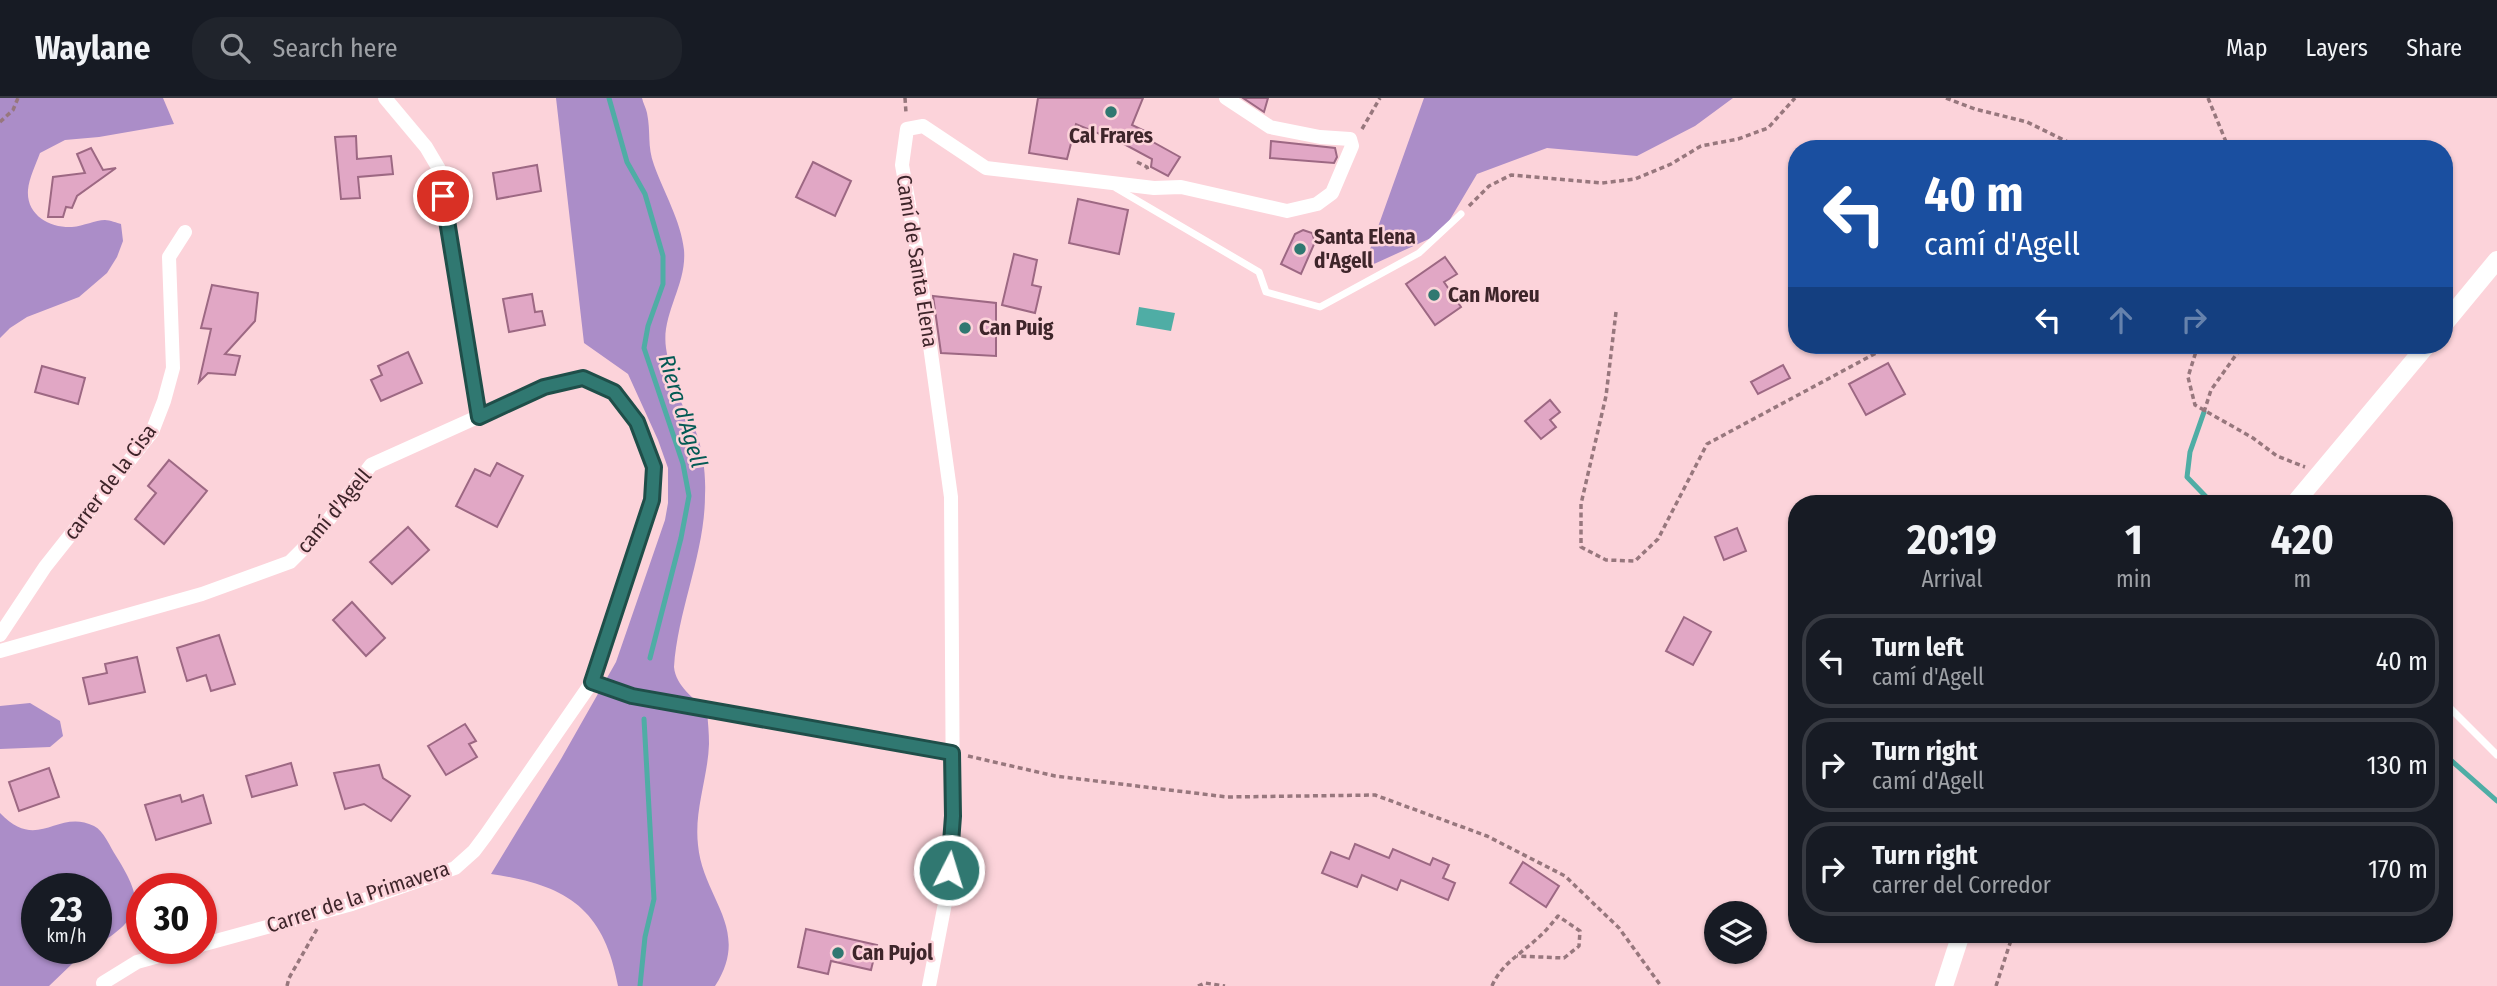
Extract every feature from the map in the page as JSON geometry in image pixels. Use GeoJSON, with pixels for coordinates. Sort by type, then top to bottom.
{"type":"FeatureCollection","features":[{"type":"Feature","properties":{"kind":"street"},"geometry":{"type":"LineString","coordinates":[[385,98],[426,147],[439,169],[479,417]]}},
{"type":"Feature","properties":{"kind":"street"},"geometry":{"type":"LineString","coordinates":[[1226,98],[1270,127],[1320,137],[1350,139],[1352,146]]}},
{"type":"Feature","properties":{"kind":"street","name":"Camí de Santa Elena"},"geometry":{"type":"LineString","coordinates":[[929,986],[946,898],[953,816],[951,497],[902,165],[907,130],[923,126],[986,168],[1154,188],[1181,187],[1287,211],[1317,204],[1332,194],[1352,146]]}},
{"type":"Feature","properties":{"kind":"street","name":"carrer de la Cisa"},"geometry":{"type":"LineString","coordinates":[[0,635],[46,567],[152,432],[173,368],[169,257],[186,232]]}},
{"type":"Feature","properties":{"kind":"street"},"geometry":{"type":"LineString","coordinates":[[2453,313],[2497,260]]}},
{"type":"Feature","properties":{"kind":"street"},"geometry":{"type":"LineString","coordinates":[[2303,495],[2419,354]]}},
{"type":"Feature","properties":{"kind":"street","name":"camí d'Agell"},"geometry":{"type":"LineString","coordinates":[[0,650],[202,594],[290,562],[316,536],[371,465],[544,387],[583,378],[614,392],[637,422],[654,467],[652,500],[592,682]]}},
{"type":"Feature","properties":{"kind":"street"},"geometry":{"type":"LineString","coordinates":[[592,682],[632,696],[952,753]]}},
{"type":"Feature","properties":{"kind":"street","name":"Carrer de la Primavera"},"geometry":{"type":"LineString","coordinates":[[217,941],[328,910],[455,869],[474,851],[592,682]]}},
{"type":"Feature","properties":{"kind":"street"},"geometry":{"type":"LineString","coordinates":[[1944,986],[1958,943]]}},
{"type":"Feature","properties":{"kind":"street"},"geometry":{"type":"LineString","coordinates":[[103,982],[133,964]]}},
{"type":"Feature","properties":{"kind":"lane"},"geometry":{"type":"LineString","coordinates":[[1106,183],[1259,272],[1266,292],[1320,307],[1419,253],[1461,214]]}},
{"type":"Feature","properties":{"kind":"lane"},"geometry":{"type":"LineString","coordinates":[[2453,711],[2497,755]]}},
{"type":"Feature","properties":{"kind":"path"},"geometry":{"type":"LineString","coordinates":[[0,122],[13,110],[18,98]]}},
{"type":"Feature","properties":{"kind":"path"},"geometry":{"type":"LineString","coordinates":[[1352,146],[1380,98]]}},
{"type":"Feature","properties":{"kind":"path"},"geometry":{"type":"LineString","coordinates":[[1461,214],[1489,186],[1511,175],[1602,183],[1635,179],[1701,146],[1738,139],[1768,128],[1795,98]]}},
{"type":"Feature","properties":{"kind":"path"},"geometry":{"type":"LineString","coordinates":[[1946,98],[1975,109],[2026,122],[2063,140]]}},
{"type":"Feature","properties":{"kind":"path"},"geometry":{"type":"LineString","coordinates":[[2208,98],[2225,140]]}},
{"type":"Feature","properties":{"kind":"path"},"geometry":{"type":"LineString","coordinates":[[1616,312],[1606,396],[1581,504],[1581,547],[1606,560],[1635,561],[1658,539],[1707,444],[1874,354]]}},
{"type":"Feature","properties":{"kind":"path"},"geometry":{"type":"LineString","coordinates":[[2195,354],[2188,377],[2194,405],[2253,438],[2277,456],[2320,473]]}},
{"type":"Feature","properties":{"kind":"path"},"geometry":{"type":"LineString","coordinates":[[2204,412],[2211,390],[2237,354]]}},
{"type":"Feature","properties":{"kind":"path"},"geometry":{"type":"LineString","coordinates":[[952,753],[1055,776],[1227,797],[1374,795],[1487,836],[1565,876],[1619,928],[1661,986]]}},
{"type":"Feature","properties":{"kind":"path"},"geometry":{"type":"LineString","coordinates":[[287,986],[328,910]]}},
{"type":"Feature","properties":{"kind":"path"},"geometry":{"type":"LineString","coordinates":[[1492,986],[1497,974],[1517,956],[1541,936],[1558,916],[1580,931],[1579,946],[1564,958],[1517,956]]}},
{"type":"Feature","properties":{"kind":"path"},"geometry":{"type":"LineString","coordinates":[[1996,986],[2010,943]]}},
{"type":"Feature","properties":{"kind":"path"},"geometry":{"type":"LineString","coordinates":[[1198,986],[1205,983],[1225,986]]}},
{"type":"Feature","properties":{"kind":"shaded area"},"geometry":{"type":"Polygon","coordinates":[[[0,98],[163,98],[174,124],[65,140],[40,153],[28,190],[28,199],[35,213],[48,222],[64,227],[105,220],[121,224],[123,241],[107,273],[79,297],[27,317],[0,338],[0,98]]]}},
{"type":"Feature","properties":{"kind":"shaded area"},"geometry":{"type":"Polygon","coordinates":[[[556,98],[642,98],[647,111],[652,158],[676,218],[684,250],[682,275],[667,323],[666,348],[676,390],[698,439],[705,487],[701,538],[676,645],[674,667],[682,686],[707,712],[709,744],[699,806],[698,845],[708,882],[722,914],[729,948],[725,966],[715,986],[618,986],[612,959],[603,937],[577,905],[541,885],[491,874],[616,662],[665,520],[668,503],[668,468],[628,374],[584,343],[556,98]]]}},
{"type":"Feature","properties":{"kind":"shaded area"},"geometry":{"type":"Polygon","coordinates":[[[1424,98],[1733,98],[1695,126],[1637,156],[1547,148],[1477,174],[1442,233],[1363,269],[1424,98]]]}},
{"type":"Feature","properties":{"kind":"shaded area"},"geometry":{"type":"Polygon","coordinates":[[[30,703],[60,721],[63,736],[50,747],[0,749],[0,706],[30,703]]]}},
{"type":"Feature","properties":{"kind":"shaded area"},"geometry":{"type":"Polygon","coordinates":[[[0,813],[13,824],[26,829],[37,830],[69,822],[94,826],[101,832],[126,874],[126,923],[112,936],[112,873],[21,873],[21,964],[72,964],[49,986],[0,986],[0,813]]]}},
{"type":"Feature","properties":{"kind":"water"},"geometry":{"type":"Polygon","coordinates":[[[1139,307],[1175,313],[1171,331],[1136,325],[1139,307]]]}},
{"type":"Feature","properties":{"kind":"building"},"geometry":{"type":"Polygon","coordinates":[[[1038,98],[1143,98],[1132,125],[1145,131],[1144,137],[1180,157],[1168,176],[1151,167],[1152,159],[1076,124],[1067,159],[1029,153],[1038,98]]]}},
{"type":"Feature","properties":{"kind":"building"},"geometry":{"type":"Polygon","coordinates":[[[1243,98],[1268,98],[1264,112],[1243,98]]]}},
{"type":"Feature","properties":{"kind":"building"},"geometry":{"type":"Polygon","coordinates":[[[356,136],[357,159],[391,156],[393,174],[358,177],[360,198],[341,199],[335,137],[356,136]]]}},
{"type":"Feature","properties":{"kind":"building"},"geometry":{"type":"Polygon","coordinates":[[[1271,141],[1335,148],[1337,157],[1334,163],[1270,158],[1271,141]]]}},
{"type":"Feature","properties":{"kind":"building"},"geometry":{"type":"Polygon","coordinates":[[[91,148],[103,170],[116,168],[77,196],[72,208],[66,207],[63,217],[48,217],[53,177],[85,173],[77,154],[91,148]]]}},
{"type":"Feature","properties":{"kind":"building"},"geometry":{"type":"Polygon","coordinates":[[[813,162],[851,181],[835,216],[796,197],[813,162]]]}},
{"type":"Feature","properties":{"kind":"building"},"geometry":{"type":"Polygon","coordinates":[[[537,165],[541,191],[497,199],[493,173],[537,165]]]}},
{"type":"Feature","properties":{"kind":"building"},"geometry":{"type":"Polygon","coordinates":[[[1078,199],[1128,210],[1119,254],[1069,243],[1078,199]]]}},
{"type":"Feature","properties":{"kind":"building","name":"Santa Elena d'Agell"},"geometry":{"type":"Polygon","coordinates":[[[1303,230],[1312,233],[1315,242],[1301,274],[1281,264],[1295,234],[1303,230]]]}},
{"type":"Feature","properties":{"kind":"building"},"geometry":{"type":"Polygon","coordinates":[[[1014,254],[1037,260],[1032,285],[1041,287],[1035,313],[1002,305],[1014,254]]]}},
{"type":"Feature","properties":{"kind":"building","name":"Can Moreu"},"geometry":{"type":"Polygon","coordinates":[[[1445,257],[1457,274],[1444,282],[1461,307],[1435,325],[1406,284],[1445,257]]]}},
{"type":"Feature","properties":{"kind":"building"},"geometry":{"type":"Polygon","coordinates":[[[212,285],[258,293],[255,321],[225,354],[240,356],[235,375],[208,373],[199,382],[211,329],[201,328],[212,285]]]}},
{"type":"Feature","properties":{"kind":"building"},"geometry":{"type":"Polygon","coordinates":[[[532,294],[535,312],[542,311],[545,325],[509,332],[503,299],[532,294]]]}},
{"type":"Feature","properties":{"kind":"building","name":"Can Puig"},"geometry":{"type":"Polygon","coordinates":[[[933,296],[996,303],[996,356],[941,353],[933,296]]]}},
{"type":"Feature","properties":{"kind":"building"},"geometry":{"type":"Polygon","coordinates":[[[408,352],[422,383],[381,401],[371,380],[382,375],[378,366],[408,352]]]}},
{"type":"Feature","properties":{"kind":"building"},"geometry":{"type":"Polygon","coordinates":[[[1888,363],[1905,394],[1866,415],[1849,384],[1888,363]]]}},
{"type":"Feature","properties":{"kind":"building"},"geometry":{"type":"Polygon","coordinates":[[[1783,365],[1790,378],[1758,394],[1751,382],[1783,365]]]}},
{"type":"Feature","properties":{"kind":"building"},"geometry":{"type":"Polygon","coordinates":[[[42,366],[85,378],[78,404],[35,392],[42,366]]]}},
{"type":"Feature","properties":{"kind":"building"},"geometry":{"type":"Polygon","coordinates":[[[1550,400],[1560,412],[1550,420],[1556,427],[1541,439],[1525,421],[1550,400]]]}},
{"type":"Feature","properties":{"kind":"building"},"geometry":{"type":"Polygon","coordinates":[[[169,460],[207,491],[164,544],[135,519],[156,493],[148,486],[169,460]]]}},
{"type":"Feature","properties":{"kind":"building"},"geometry":{"type":"Polygon","coordinates":[[[497,463],[523,476],[497,527],[456,506],[475,469],[490,476],[497,463]]]}},
{"type":"Feature","properties":{"kind":"building"},"geometry":{"type":"Polygon","coordinates":[[[408,527],[429,550],[392,584],[370,562],[408,527]]]}},
{"type":"Feature","properties":{"kind":"building"},"geometry":{"type":"Polygon","coordinates":[[[1737,528],[1746,551],[1724,560],[1715,537],[1737,528]]]}},
{"type":"Feature","properties":{"kind":"building"},"geometry":{"type":"Polygon","coordinates":[[[352,602],[385,638],[366,656],[333,620],[352,602]]]}},
{"type":"Feature","properties":{"kind":"building"},"geometry":{"type":"Polygon","coordinates":[[[1684,617],[1711,632],[1693,665],[1666,651],[1684,617]]]}},
{"type":"Feature","properties":{"kind":"building"},"geometry":{"type":"Polygon","coordinates":[[[219,635],[235,684],[211,691],[206,675],[187,681],[177,648],[219,635]]]}},
{"type":"Feature","properties":{"kind":"building"},"geometry":{"type":"Polygon","coordinates":[[[137,657],[145,692],[89,704],[83,678],[107,673],[105,664],[137,657]]]}},
{"type":"Feature","properties":{"kind":"building"},"geometry":{"type":"Polygon","coordinates":[[[465,724],[476,741],[469,744],[477,757],[446,775],[428,746],[465,724]]]}},
{"type":"Feature","properties":{"kind":"building"},"geometry":{"type":"Polygon","coordinates":[[[291,763],[297,785],[252,797],[246,776],[291,763]]]}},
{"type":"Feature","properties":{"kind":"building"},"geometry":{"type":"Polygon","coordinates":[[[379,765],[383,778],[410,796],[391,821],[364,804],[345,809],[334,773],[379,765]]]}},
{"type":"Feature","properties":{"kind":"building"},"geometry":{"type":"Polygon","coordinates":[[[49,768],[59,797],[19,811],[9,782],[49,768]]]}},
{"type":"Feature","properties":{"kind":"building"},"geometry":{"type":"Polygon","coordinates":[[[180,795],[182,802],[203,795],[211,823],[156,840],[145,805],[180,795]]]}},
{"type":"Feature","properties":{"kind":"building"},"geometry":{"type":"Polygon","coordinates":[[[1355,844],[1389,858],[1393,849],[1430,865],[1433,858],[1449,865],[1443,878],[1455,883],[1448,900],[1401,880],[1397,890],[1362,875],[1357,887],[1322,873],[1331,852],[1349,859],[1355,844]]]}},
{"type":"Feature","properties":{"kind":"building"},"geometry":{"type":"Polygon","coordinates":[[[1523,862],[1559,886],[1546,907],[1510,883],[1523,862]]]}},
{"type":"Feature","properties":{"kind":"building","name":"Can Pujol"},"geometry":{"type":"Polygon","coordinates":[[[806,929],[877,945],[871,970],[831,961],[828,974],[798,967],[806,929]]]}},
{"type":"Feature","properties":{"kind":"waterway","name":"Riera d'Agell"},"geometry":{"type":"LineString","coordinates":[[609,98],[627,162],[645,194],[663,256],[663,284],[648,326],[644,348],[683,464],[689,496],[650,658]]}},
{"type":"Feature","properties":{"kind":"waterway"},"geometry":{"type":"LineString","coordinates":[[2204,412],[2190,452],[2187,477],[2204,495]]}},
{"type":"Feature","properties":{"kind":"waterway","name":"Riera d'Agell"},"geometry":{"type":"LineString","coordinates":[[640,986],[645,937],[654,899],[644,719]]}},
{"type":"Feature","properties":{"kind":"waterway"},"geometry":{"type":"LineString","coordinates":[[2453,762],[2497,801]]}},
{"type":"Feature","properties":{"kind":"place","name":"Cal Frares"},"geometry":{"type":"Point","coordinates":[1111,112]}},
{"type":"Feature","properties":{"kind":"place","name":"Santa Elena d'Agell"},"geometry":{"type":"Point","coordinates":[1300,249]}},
{"type":"Feature","properties":{"kind":"place","name":"Can Moreu"},"geometry":{"type":"Point","coordinates":[1434,295]}},
{"type":"Feature","properties":{"kind":"place","name":"Can Puig"},"geometry":{"type":"Point","coordinates":[965,328]}},
{"type":"Feature","properties":{"kind":"place","name":"Can Pujol"},"geometry":{"type":"Point","coordinates":[838,953]}},
{"type":"Feature","properties":{"kind":"route"},"geometry":{"type":"LineString","coordinates":[[443,196],[479,417],[544,387],[583,378],[614,392],[637,422],[654,467],[652,500],[592,682],[632,696],[952,753],[953,816],[949,870]]}}]}
